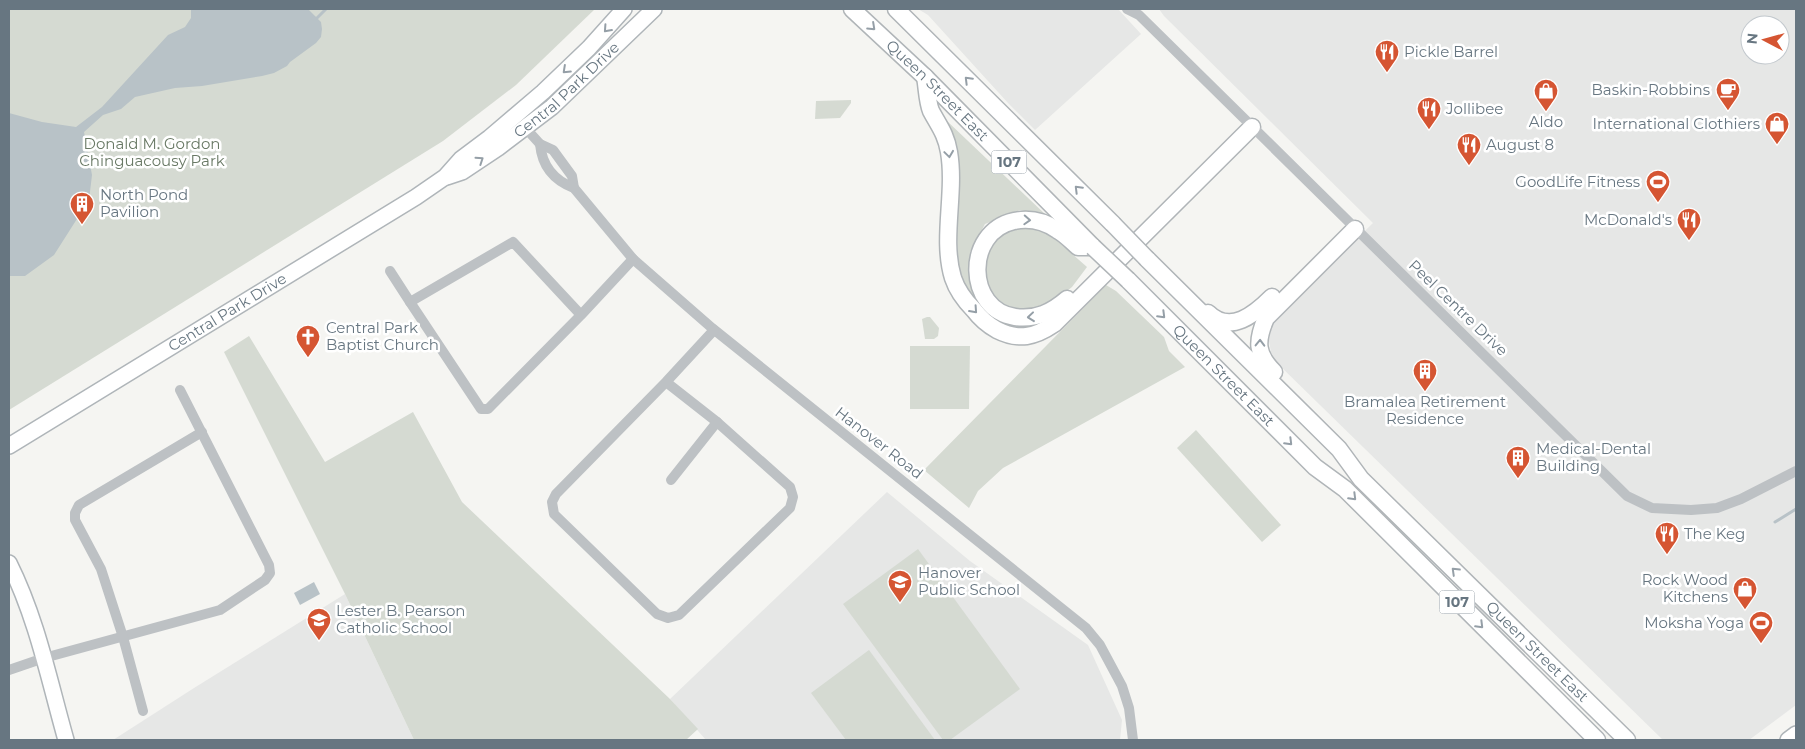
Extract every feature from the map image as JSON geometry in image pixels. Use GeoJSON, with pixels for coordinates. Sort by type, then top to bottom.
{"type":"FeatureCollection","features":[{"type":"Feature","properties":{"kind":"main road","name":"Queen Street East"},"geometry":{"type":"LineString","coordinates":[[852,9],[925,77],[1315,467],[1345,489],[1597,740]]}},
{"type":"Feature","properties":{"kind":"main road","name":"Queen Street East"},"geometry":{"type":"LineString","coordinates":[[896,9],[1339,449],[1361,479],[1628,740]]}},
{"type":"Feature","properties":{"kind":"main road"},"geometry":{"type":"LineString","coordinates":[[925,77],[931,110],[943,129],[950,154],[949,244],[953,279],[967,303],[981,319],[995,329],[1012,335],[1034,336],[1054,324],[1248,123]]}},
{"type":"Feature","properties":{"kind":"main road"},"geometry":{"type":"LineString","coordinates":[[1093,247],[1078,247],[1060,231],[1040,222],[1023,220],[1009,222],[992,231],[980,250],[977,268],[981,289],[991,305],[1013,317],[1032,318],[1056,309],[1248,123]]}},
{"type":"Feature","properties":{"kind":"main road"},"geometry":{"type":"LineString","coordinates":[[1169,280],[1178,284],[1213,318],[1221,322],[1232,323],[1240,321],[1262,308],[1351,225]]}},
{"type":"Feature","properties":{"kind":"main road"},"geometry":{"type":"LineString","coordinates":[[1339,449],[1331,428],[1264,361],[1260,355],[1259,343],[1266,318],[1351,225]]}},
{"type":"Feature","properties":{"kind":"street","name":"Central Park Drive"},"geometry":{"type":"LineString","coordinates":[[445,177],[461,159],[515,116],[589,48],[624,9]]}},
{"type":"Feature","properties":{"kind":"street","name":"Central Park Drive"},"geometry":{"type":"LineString","coordinates":[[9,446],[445,177],[462,172],[552,107],[654,9]]}},
{"type":"Feature","properties":{"kind":"street","name":"Peel Centre Drive"},"geometry":{"type":"LineString","coordinates":[[1127,9],[1139,12],[1248,123],[1615,485],[1637,502],[1647,507],[1658,509],[1717,508],[1741,499],[1796,471]]}},
{"type":"Feature","properties":{"kind":"street","name":"Hanover Road"},"geometry":{"type":"LineString","coordinates":[[515,116],[540,144],[555,153],[572,176],[574,188]]}},
{"type":"Feature","properties":{"kind":"street","name":"Hanover Road"},"geometry":{"type":"LineString","coordinates":[[540,144],[542,159],[559,182],[574,188],[633,259],[714,330],[1086,628],[1100,645],[1122,686],[1129,708],[1133,740]]}},
{"type":"Feature","properties":{"kind":"street"},"geometry":{"type":"LineString","coordinates":[[410,302],[513,242],[581,315]]}},
{"type":"Feature","properties":{"kind":"street"},"geometry":{"type":"LineString","coordinates":[[390,271],[481,409],[488,408],[581,315],[633,259]]}},
{"type":"Feature","properties":{"kind":"street"},"geometry":{"type":"LineString","coordinates":[[666,382],[717,422],[790,487],[793,497],[790,508],[680,615],[668,618],[657,614],[554,514],[552,502],[556,494],[666,382],[714,330]]}},
{"type":"Feature","properties":{"kind":"street"},"geometry":{"type":"LineString","coordinates":[[9,670],[44,658],[220,610],[265,580],[270,573],[269,565],[180,390]]}},
{"type":"Feature","properties":{"kind":"street"},"geometry":{"type":"LineString","coordinates":[[671,480],[717,422]]}},
{"type":"Feature","properties":{"kind":"street"},"geometry":{"type":"LineString","coordinates":[[143,711],[123,637],[101,569],[75,520],[74,513],[79,505],[202,432]]}},
{"type":"Feature","properties":{"kind":"street"},"geometry":{"type":"LineString","coordinates":[[9,563],[21,587],[32,617],[66,740]]}},
{"type":"Feature","properties":{"kind":"street"},"geometry":{"type":"LineString","coordinates":[[1788,740],[1796,734]]}},
{"type":"Feature","properties":{"kind":"shaded area"},"geometry":{"type":"Polygon","coordinates":[[[191,9],[308,9],[321,22],[321,37],[287,66],[274,73],[202,86],[175,88],[135,97],[121,109],[103,115],[84,132],[92,175],[89,200],[54,255],[25,276],[9,276],[9,113],[42,122],[76,127],[102,107],[168,35],[185,27],[191,18],[191,9]]]}},
{"type":"Feature","properties":{"kind":"shaded area"},"geometry":{"type":"Polygon","coordinates":[[[918,9],[1118,9],[1141,34],[1035,130],[928,15],[918,9]]]}},
{"type":"Feature","properties":{"kind":"shaded area"},"geometry":{"type":"Polygon","coordinates":[[[1159,9],[1796,9],[1796,705],[1749,740],[1663,740],[1277,363],[1271,352],[1269,341],[1265,341],[1268,326],[1373,223],[1159,9]]]}},
{"type":"Feature","properties":{"kind":"shaded area","name":"Hanover Public School"},"geometry":{"type":"Polygon","coordinates":[[[887,492],[970,561],[1088,645],[1122,720],[1120,740],[706,740],[670,699],[887,492]]]}},
{"type":"Feature","properties":{"kind":"shaded area"},"geometry":{"type":"Polygon","coordinates":[[[314,582],[320,594],[300,605],[294,593],[314,582]]]}},
{"type":"Feature","properties":{"kind":"shaded area","name":"Lester B. Pearson Catholic School"},"geometry":{"type":"Polygon","coordinates":[[[345,594],[414,740],[113,740],[194,688],[345,594]]]}},
{"type":"Feature","properties":{"kind":"green space","name":"Donald M. Gordon Chinguacousy Park"},"geometry":{"type":"Polygon","coordinates":[[[9,9],[595,9],[516,85],[443,141],[9,410],[9,9]]]}},
{"type":"Feature","properties":{"kind":"green space"},"geometry":{"type":"Polygon","coordinates":[[[851,100],[851,103],[840,118],[815,119],[816,101],[851,100]]]}},
{"type":"Feature","properties":{"kind":"green space"},"geometry":{"type":"Polygon","coordinates":[[[947,121],[1047,216],[1020,210],[985,224],[970,252],[969,279],[983,307],[1046,321],[1031,328],[1015,329],[998,324],[971,298],[958,270],[955,153],[947,121]]]}},
{"type":"Feature","properties":{"kind":"green space"},"geometry":{"type":"Polygon","coordinates":[[[1014,226],[1037,227],[1054,238],[1087,267],[1072,287],[1048,306],[1028,313],[1005,309],[988,293],[983,254],[995,236],[1014,226]]]}},
{"type":"Feature","properties":{"kind":"green space"},"geometry":{"type":"Polygon","coordinates":[[[1106,285],[1116,291],[1164,337],[1169,351],[1185,367],[1003,468],[978,491],[969,508],[924,470],[1106,285]]]}},
{"type":"Feature","properties":{"kind":"green space"},"geometry":{"type":"Polygon","coordinates":[[[930,317],[939,328],[938,336],[934,339],[925,339],[922,319],[930,317]]]}},
{"type":"Feature","properties":{"kind":"green space"},"geometry":{"type":"Polygon","coordinates":[[[249,336],[325,462],[413,412],[462,502],[670,699],[698,729],[686,740],[414,740],[345,594],[224,352],[249,336]]]}},
{"type":"Feature","properties":{"kind":"green space"},"geometry":{"type":"Polygon","coordinates":[[[910,346],[970,346],[969,409],[910,409],[910,346]]]}},
{"type":"Feature","properties":{"kind":"green space"},"geometry":{"type":"Polygon","coordinates":[[[1196,430],[1281,525],[1262,542],[1177,448],[1196,430]]]}},
{"type":"Feature","properties":{"kind":"green space"},"geometry":{"type":"Polygon","coordinates":[[[918,549],[1020,689],[950,740],[943,740],[843,604],[918,549]]]}},
{"type":"Feature","properties":{"kind":"green space"},"geometry":{"type":"Polygon","coordinates":[[[869,650],[935,740],[846,740],[811,693],[869,650]]]}},
{"type":"Feature","properties":{"kind":"waterway"},"geometry":{"type":"LineString","coordinates":[[313,19],[317,18],[326,9]]}},
{"type":"Feature","properties":{"kind":"waterway"},"geometry":{"type":"LineString","coordinates":[[1775,522],[1796,509]]}},
{"type":"Feature","properties":{"kind":"place","name":"Pickle Barrel"},"geometry":{"type":"Point","coordinates":[1387,73]}},
{"type":"Feature","properties":{"kind":"place","name":"Baskin-Robbins"},"geometry":{"type":"Point","coordinates":[1728,111]}},
{"type":"Feature","properties":{"kind":"place","name":"Aldo"},"geometry":{"type":"Point","coordinates":[1546,112]}},
{"type":"Feature","properties":{"kind":"place","name":"Jollibee"},"geometry":{"type":"Point","coordinates":[1429,130]}},
{"type":"Feature","properties":{"kind":"place","name":"International Clothiers"},"geometry":{"type":"Point","coordinates":[1777,145]}},
{"type":"Feature","properties":{"kind":"place","name":"August 8"},"geometry":{"type":"Point","coordinates":[1469,166]}},
{"type":"Feature","properties":{"kind":"place","name":"GoodLife Fitness"},"geometry":{"type":"Point","coordinates":[1658,203]}},
{"type":"Feature","properties":{"kind":"place","name":"North Pond Pavilion"},"geometry":{"type":"Point","coordinates":[82,225]}},
{"type":"Feature","properties":{"kind":"place","name":"McDonald's"},"geometry":{"type":"Point","coordinates":[1689,241]}},
{"type":"Feature","properties":{"kind":"place","name":"Central Park Baptist Church"},"geometry":{"type":"Point","coordinates":[308,358]}},
{"type":"Feature","properties":{"kind":"place","name":"Bramalea Retirement Residence"},"geometry":{"type":"Point","coordinates":[1425,392]}},
{"type":"Feature","properties":{"kind":"place","name":"Medical-Dental Building"},"geometry":{"type":"Point","coordinates":[1518,479]}},
{"type":"Feature","properties":{"kind":"place","name":"The Keg"},"geometry":{"type":"Point","coordinates":[1667,555]}},
{"type":"Feature","properties":{"kind":"place","name":"Hanover Public School"},"geometry":{"type":"Point","coordinates":[900,603]}},
{"type":"Feature","properties":{"kind":"place","name":"Rock Wood Kitchens"},"geometry":{"type":"Point","coordinates":[1745,610]}},
{"type":"Feature","properties":{"kind":"place","name":"Lester B. Pearson Catholic School"},"geometry":{"type":"Point","coordinates":[319,641]}},
{"type":"Feature","properties":{"kind":"place","name":"Moksha Yoga"},"geometry":{"type":"Point","coordinates":[1761,644]}}]}
